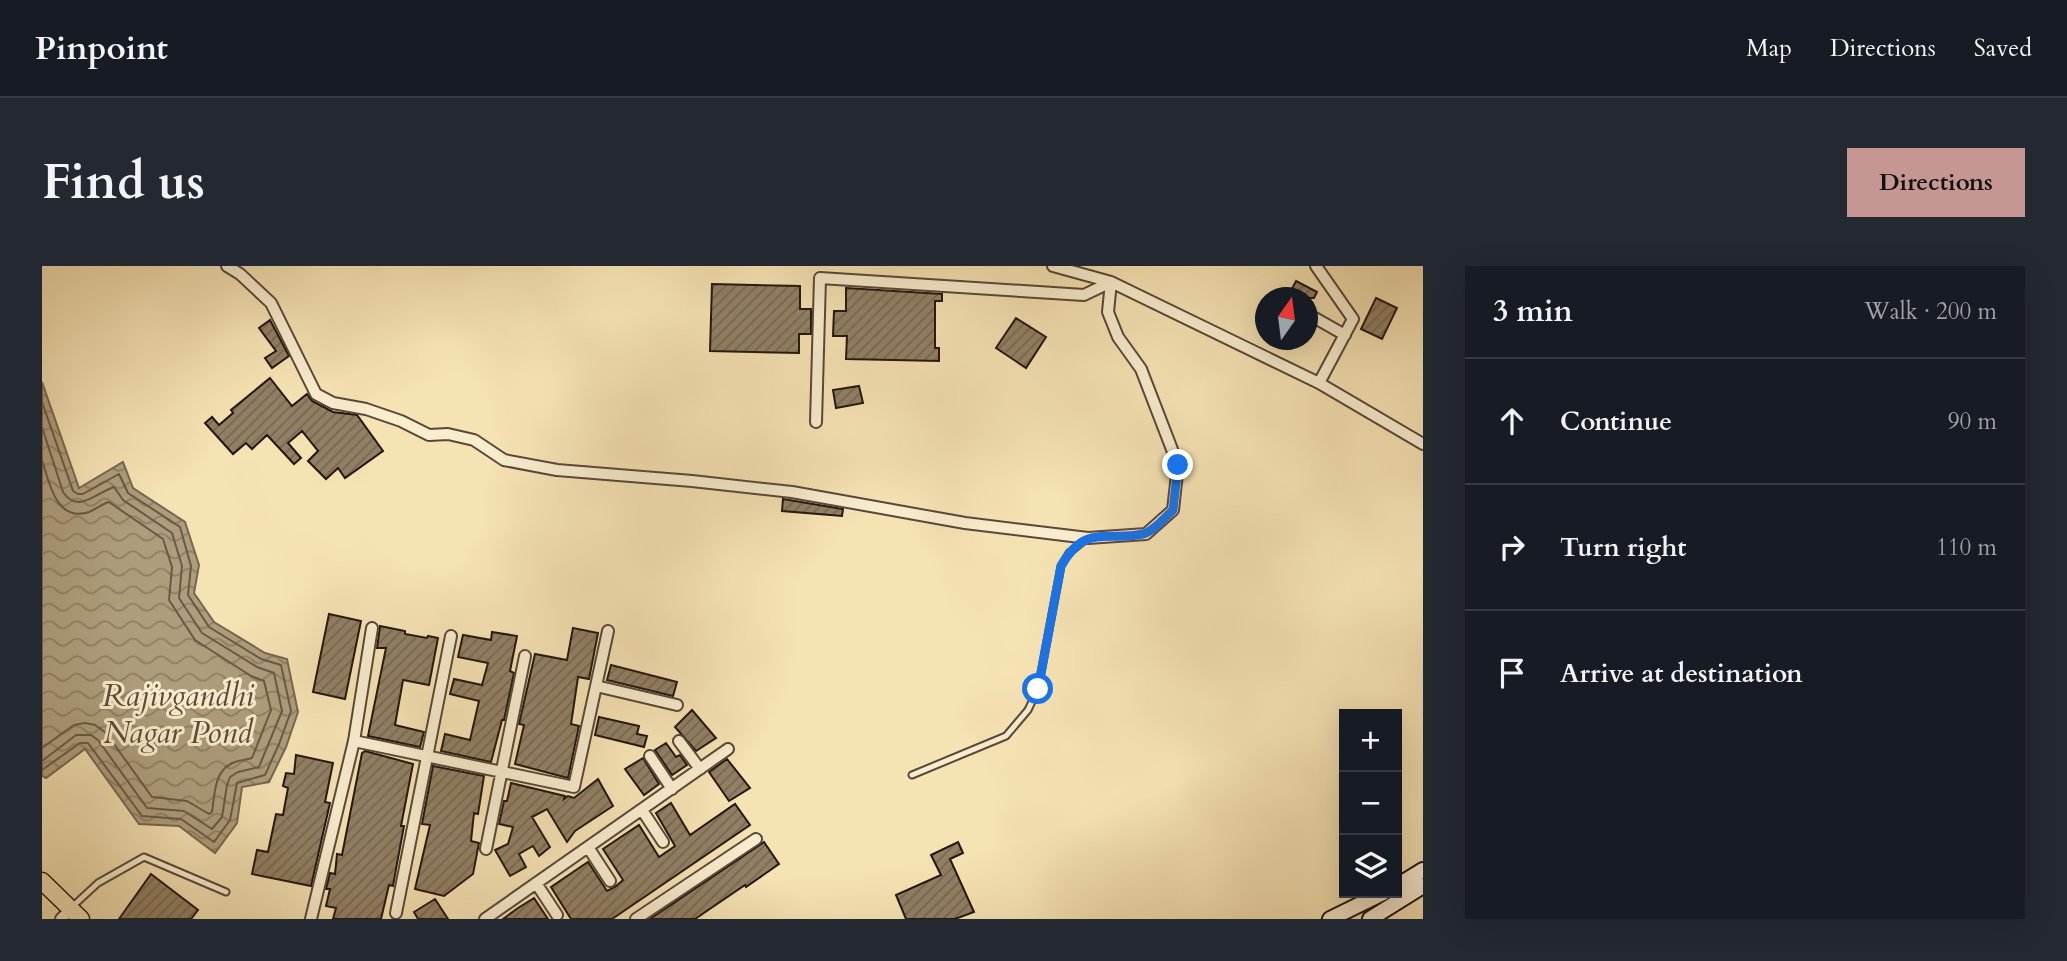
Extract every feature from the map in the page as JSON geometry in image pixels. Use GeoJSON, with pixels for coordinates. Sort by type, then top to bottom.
{"type":"FeatureCollection","features":[{"type":"Feature","properties":{"kind":"main road"},"geometry":{"type":"LineString","coordinates":[[42,881],[69,916]]}},
{"type":"Feature","properties":{"kind":"main road"},"geometry":{"type":"LineString","coordinates":[[42,892],[69,916]]}},
{"type":"Feature","properties":{"kind":"street"},"geometry":{"type":"LineString","coordinates":[[227,266],[240,274],[271,303],[316,394],[333,403],[366,409],[401,421],[429,435],[448,434],[474,440],[504,460],[556,470],[792,492],[965,523],[1088,537],[1146,534],[1173,510],[1178,465],[1141,369],[1118,337],[1108,312],[1111,282]]}},
{"type":"Feature","properties":{"kind":"street"},"geometry":{"type":"LineString","coordinates":[[1054,266],[1111,282],[1319,383],[1423,444]]}},
{"type":"Feature","properties":{"kind":"street"},"geometry":{"type":"LineString","coordinates":[[1316,266],[1353,318],[1319,383]]}},
{"type":"Feature","properties":{"kind":"street"},"geometry":{"type":"LineString","coordinates":[[816,422],[820,278],[1084,295],[1111,282]]}},
{"type":"Feature","properties":{"kind":"street"},"geometry":{"type":"LineString","coordinates":[[1318,320],[1345,335]]}},
{"type":"Feature","properties":{"kind":"street"},"geometry":{"type":"LineString","coordinates":[[311,919],[354,741],[372,628]]}},
{"type":"Feature","properties":{"kind":"street"},"geometry":{"type":"LineString","coordinates":[[354,741],[574,787],[608,631]]}},
{"type":"Feature","properties":{"kind":"street"},"geometry":{"type":"LineString","coordinates":[[396,913],[451,636]]}},
{"type":"Feature","properties":{"kind":"street"},"geometry":{"type":"LineString","coordinates":[[486,849],[525,656]]}},
{"type":"Feature","properties":{"kind":"street"},"geometry":{"type":"LineString","coordinates":[[596,686],[677,705]]}},
{"type":"Feature","properties":{"kind":"street"},"geometry":{"type":"LineString","coordinates":[[680,741],[700,769]]}},
{"type":"Feature","properties":{"kind":"street"},"geometry":{"type":"LineString","coordinates":[[485,919],[728,749]]}},
{"type":"Feature","properties":{"kind":"street"},"geometry":{"type":"LineString","coordinates":[[650,756],[672,789]]}},
{"type":"Feature","properties":{"kind":"street"},"geometry":{"type":"LineString","coordinates":[[642,810],[663,842]]}},
{"type":"Feature","properties":{"kind":"street"},"geometry":{"type":"LineString","coordinates":[[636,919],[756,839]]}},
{"type":"Feature","properties":{"kind":"street"},"geometry":{"type":"LineString","coordinates":[[588,847],[610,880]]}},
{"type":"Feature","properties":{"kind":"street"},"geometry":{"type":"LineString","coordinates":[[1402,883],[1423,870]]}},
{"type":"Feature","properties":{"kind":"street"},"geometry":{"type":"LineString","coordinates":[[536,883],[557,915]]}},
{"type":"Feature","properties":{"kind":"street"},"geometry":{"type":"LineString","coordinates":[[1370,919],[1423,886]]}},
{"type":"Feature","properties":{"kind":"street"},"geometry":{"type":"LineString","coordinates":[[1330,919],[1372,898]]}},
{"type":"Feature","properties":{"kind":"lane"},"geometry":{"type":"LineString","coordinates":[[912,775],[1006,736],[1028,710],[1038,689],[1061,566],[1069,553],[1088,537]]}},
{"type":"Feature","properties":{"kind":"lane"},"geometry":{"type":"LineString","coordinates":[[69,916],[98,883],[144,856],[226,892]]}},
{"type":"Feature","properties":{"kind":"water","name":"Rajivgandhi Nagar Pond"},"geometry":{"type":"Polygon","coordinates":[[[42,382],[79,488],[123,462],[133,488],[185,522],[199,565],[194,593],[214,622],[265,653],[287,659],[298,712],[286,747],[269,782],[242,787],[237,823],[215,853],[179,826],[139,824],[85,749],[46,778],[42,776],[42,382]]]}},
{"type":"Feature","properties":{"kind":"building"},"geometry":{"type":"Polygon","coordinates":[[[1296,281],[1307,287],[1293,287],[1296,281]]]}},
{"type":"Feature","properties":{"kind":"building"},"geometry":{"type":"Polygon","coordinates":[[[712,284],[800,286],[800,309],[811,309],[811,334],[799,334],[799,353],[710,351],[712,284]]]}},
{"type":"Feature","properties":{"kind":"building"},"geometry":{"type":"Polygon","coordinates":[[[846,288],[942,294],[942,301],[935,301],[935,348],[939,348],[939,361],[846,359],[847,336],[833,336],[834,311],[846,311],[846,288]]]}},
{"type":"Feature","properties":{"kind":"building"},"geometry":{"type":"Polygon","coordinates":[[[1376,298],[1397,308],[1382,339],[1361,329],[1376,298]]]}},
{"type":"Feature","properties":{"kind":"building"},"geometry":{"type":"Polygon","coordinates":[[[1016,318],[1046,337],[1026,368],[996,348],[1016,318]]]}},
{"type":"Feature","properties":{"kind":"building"},"geometry":{"type":"Polygon","coordinates":[[[270,320],[289,356],[272,368],[265,358],[276,351],[259,328],[270,320]]]}},
{"type":"Feature","properties":{"kind":"building"},"geometry":{"type":"Polygon","coordinates":[[[270,378],[292,406],[307,394],[312,401],[333,412],[357,415],[383,451],[345,478],[338,468],[326,479],[308,461],[318,451],[302,431],[288,443],[301,458],[294,464],[267,435],[252,449],[246,443],[233,454],[205,423],[212,417],[219,425],[233,413],[231,410],[270,378]]]}},
{"type":"Feature","properties":{"kind":"building"},"geometry":{"type":"Polygon","coordinates":[[[859,386],[863,403],[836,408],[833,390],[859,386]]]}},
{"type":"Feature","properties":{"kind":"building"},"geometry":{"type":"Polygon","coordinates":[[[783,499],[843,509],[842,516],[782,511],[783,499]]]}},
{"type":"Feature","properties":{"kind":"building"},"geometry":{"type":"Polygon","coordinates":[[[329,614],[361,621],[345,699],[313,692],[329,614]]]}},
{"type":"Feature","properties":{"kind":"building"},"geometry":{"type":"Polygon","coordinates":[[[380,626],[405,631],[405,634],[438,638],[429,685],[403,680],[395,725],[424,732],[420,747],[368,736],[386,648],[377,648],[380,626]]]}},
{"type":"Feature","properties":{"kind":"building"},"geometry":{"type":"Polygon","coordinates":[[[573,628],[598,633],[589,679],[578,677],[571,724],[579,726],[568,778],[515,764],[524,725],[519,724],[535,654],[567,660],[573,628]]]}},
{"type":"Feature","properties":{"kind":"building"},"geometry":{"type":"Polygon","coordinates":[[[492,632],[517,636],[510,671],[514,673],[491,762],[441,751],[445,734],[470,740],[479,701],[450,694],[454,679],[482,685],[488,663],[458,657],[463,635],[491,640],[492,632]]]}},
{"type":"Feature","properties":{"kind":"building"},"geometry":{"type":"Polygon","coordinates":[[[611,665],[677,682],[673,696],[607,680],[611,665]]]}},
{"type":"Feature","properties":{"kind":"building"},"geometry":{"type":"Polygon","coordinates":[[[692,710],[716,738],[696,751],[675,727],[692,710]]]}},
{"type":"Feature","properties":{"kind":"building"},"geometry":{"type":"Polygon","coordinates":[[[599,717],[639,726],[637,734],[647,736],[644,747],[595,735],[599,717]]]}},
{"type":"Feature","properties":{"kind":"building"},"geometry":{"type":"Polygon","coordinates":[[[666,743],[676,757],[680,755],[687,765],[672,775],[655,750],[666,743]]]}},
{"type":"Feature","properties":{"kind":"building"},"geometry":{"type":"Polygon","coordinates":[[[365,751],[413,764],[393,886],[389,885],[381,919],[333,919],[336,908],[326,906],[330,889],[326,889],[330,873],[335,874],[337,854],[342,855],[362,753],[365,751]]]}},
{"type":"Feature","properties":{"kind":"building"},"geometry":{"type":"Polygon","coordinates":[[[296,755],[333,763],[325,802],[330,803],[311,886],[252,874],[257,850],[268,852],[276,814],[283,815],[288,788],[283,786],[286,773],[294,774],[296,755]]]}},
{"type":"Feature","properties":{"kind":"building"},"geometry":{"type":"Polygon","coordinates":[[[643,758],[659,784],[644,795],[625,769],[643,758]]]}},
{"type":"Feature","properties":{"kind":"building"},"geometry":{"type":"Polygon","coordinates":[[[727,759],[750,788],[729,801],[709,772],[727,759]]]}},
{"type":"Feature","properties":{"kind":"building"},"geometry":{"type":"Polygon","coordinates":[[[433,766],[484,776],[478,814],[474,813],[471,841],[479,843],[473,874],[444,896],[415,889],[430,825],[422,824],[433,766]]]}},
{"type":"Feature","properties":{"kind":"building"},"geometry":{"type":"Polygon","coordinates":[[[598,779],[613,806],[575,831],[567,842],[547,809],[532,817],[550,847],[539,856],[533,846],[519,854],[526,867],[510,876],[495,850],[508,844],[513,827],[499,824],[511,783],[565,796],[564,799],[568,796],[574,798],[598,779]]]}},
{"type":"Feature","properties":{"kind":"building"},"geometry":{"type":"Polygon","coordinates":[[[671,803],[690,835],[735,804],[750,825],[612,919],[571,919],[551,887],[588,862],[607,891],[615,887],[623,880],[603,849],[639,825],[659,857],[675,846],[656,813],[671,803]]]}},
{"type":"Feature","properties":{"kind":"building"},"geometry":{"type":"Polygon","coordinates":[[[764,842],[779,864],[746,887],[745,885],[695,919],[650,919],[764,842]]]}},
{"type":"Feature","properties":{"kind":"building"},"geometry":{"type":"Polygon","coordinates":[[[958,842],[963,853],[950,859],[974,912],[955,919],[906,919],[896,895],[941,875],[931,855],[958,842]]]}},
{"type":"Feature","properties":{"kind":"building"},"geometry":{"type":"Polygon","coordinates":[[[151,874],[198,910],[191,919],[119,919],[151,874]]]}},
{"type":"Feature","properties":{"kind":"building"},"geometry":{"type":"Polygon","coordinates":[[[534,898],[548,919],[503,919],[518,908],[534,898]]]}},
{"type":"Feature","properties":{"kind":"building"},"geometry":{"type":"Polygon","coordinates":[[[435,899],[448,919],[418,919],[414,912],[435,899]]]}},
{"type":"Feature","properties":{"kind":"route"},"geometry":{"type":"LineString","coordinates":[[1038,689],[1061,566],[1069,553],[1088,537],[1146,534],[1173,510],[1178,465]]}}]}
